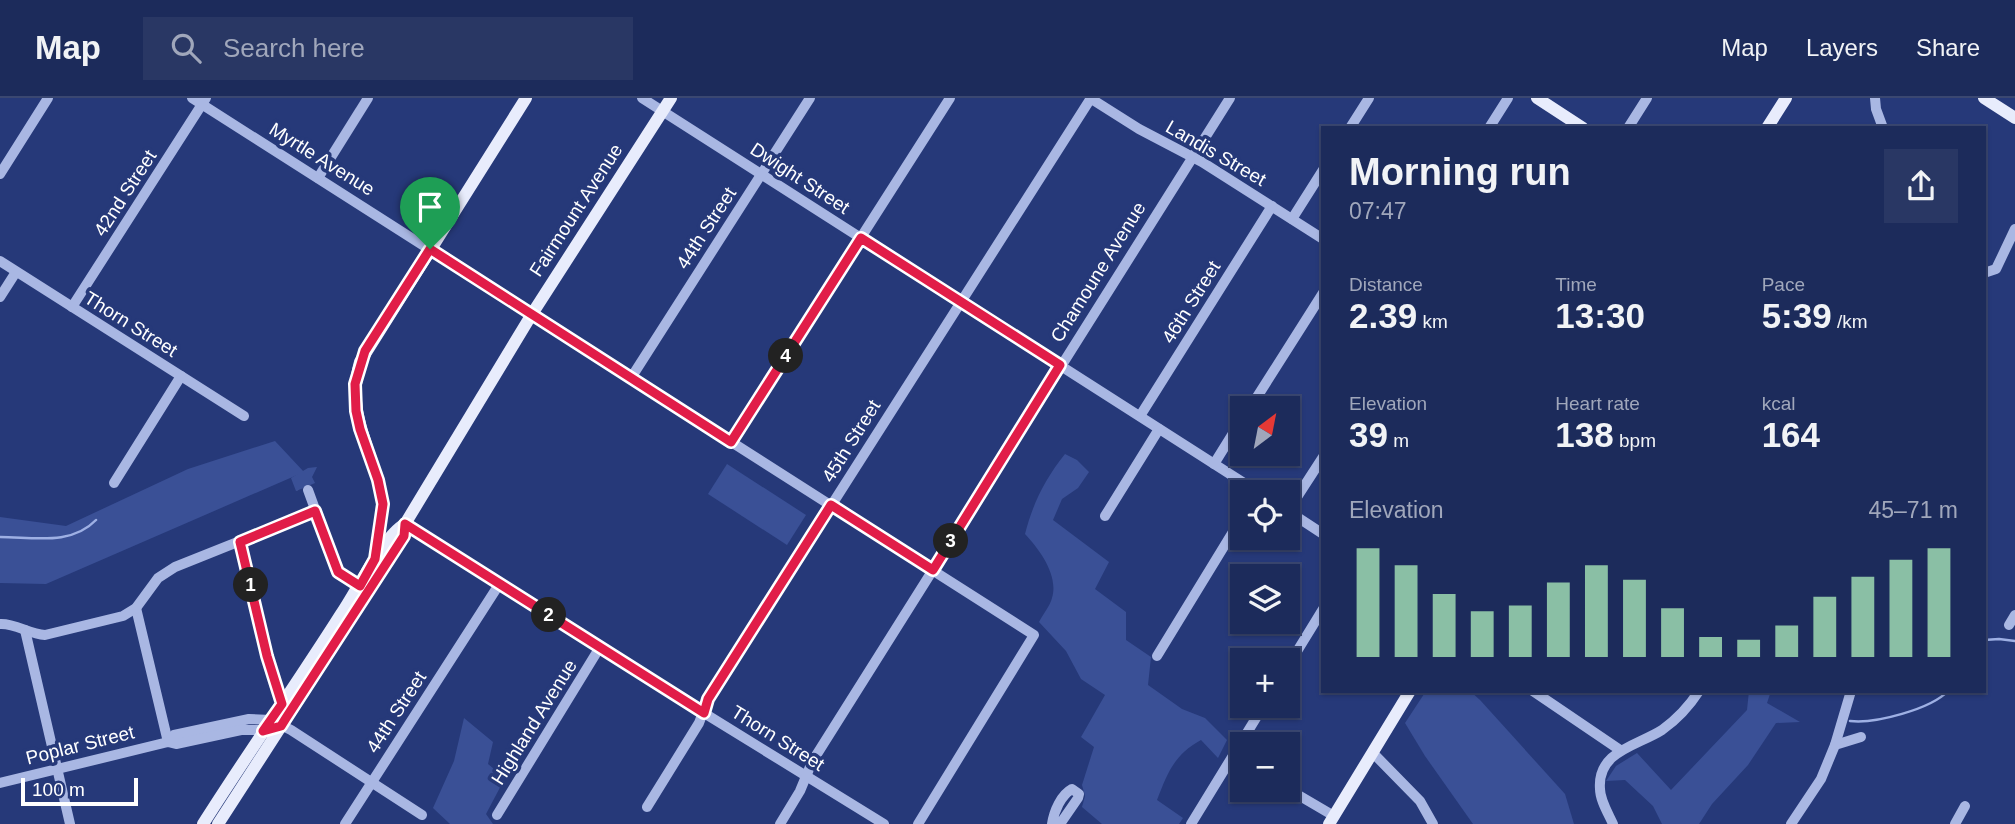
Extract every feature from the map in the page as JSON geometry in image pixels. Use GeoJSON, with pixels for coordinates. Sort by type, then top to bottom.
{"type":"FeatureCollection","features":[{"type":"Feature","properties":{"kind":"main road"},"geometry":{"type":"LineString","coordinates":[[375,559],[383,504],[356,411],[355,384],[365,351],[526,98]]}},
{"type":"Feature","properties":{"kind":"main road","name":"Fairmount Avenue"},"geometry":{"type":"LineString","coordinates":[[203,824],[404,536],[405,524],[532,314],[671,98]]}},
{"type":"Feature","properties":{"kind":"main road"},"geometry":{"type":"LineString","coordinates":[[1537,98],[1580,126]]}},
{"type":"Feature","properties":{"kind":"main road"},"geometry":{"type":"LineString","coordinates":[[1769,126],[1786,98]]}},
{"type":"Feature","properties":{"kind":"main road"},"geometry":{"type":"LineString","coordinates":[[1984,98],[2015,118]]}},
{"type":"Feature","properties":{"kind":"main road"},"geometry":{"type":"LineString","coordinates":[[383,504],[390,515],[405,524]]}},
{"type":"Feature","properties":{"kind":"main road","name":"Fairmount Avenue"},"geometry":{"type":"LineString","coordinates":[[218,824],[275,724],[282,704],[396,528],[405,524]]}},
{"type":"Feature","properties":{"kind":"main road"},"geometry":{"type":"LineString","coordinates":[[1331,820],[1409,693]]}},
{"type":"Feature","properties":{"kind":"street"},"geometry":{"type":"LineString","coordinates":[[0,174],[48,98]]}},
{"type":"Feature","properties":{"kind":"street","name":"Myrtle Avenue"},"geometry":{"type":"LineString","coordinates":[[192,98],[204,101],[318,178],[1034,635],[918,824]]}},
{"type":"Feature","properties":{"kind":"street"},"geometry":{"type":"LineString","coordinates":[[318,178],[368,98]]}},
{"type":"Feature","properties":{"kind":"street","name":"Dwight Street"},"geometry":{"type":"LineString","coordinates":[[642,98],[1239,480]]}},
{"type":"Feature","properties":{"kind":"street","name":"44th Street"},"geometry":{"type":"LineString","coordinates":[[631,377],[810,98]]}},
{"type":"Feature","properties":{"kind":"street"},"geometry":{"type":"LineString","coordinates":[[731,442],[950,98]]}},
{"type":"Feature","properties":{"kind":"street","name":"Landis Street"},"geometry":{"type":"LineString","coordinates":[[1090,98],[1139,129],[1192,157],[1321,238]]}},
{"type":"Feature","properties":{"kind":"street","name":"45th Street"},"geometry":{"type":"LineString","coordinates":[[647,807],[704,713],[708,699],[1090,98]]}},
{"type":"Feature","properties":{"kind":"street","name":"Chamoune Avenue"},"geometry":{"type":"LineString","coordinates":[[780,824],[807,777],[812,762],[1230,98]]}},
{"type":"Feature","properties":{"kind":"street"},"geometry":{"type":"LineString","coordinates":[[1351,126],[1369,98]]}},
{"type":"Feature","properties":{"kind":"street"},"geometry":{"type":"LineString","coordinates":[[1490,126],[1508,98]]}},
{"type":"Feature","properties":{"kind":"street"},"geometry":{"type":"LineString","coordinates":[[1630,126],[1647,98]]}},
{"type":"Feature","properties":{"kind":"street"},"geometry":{"type":"LineString","coordinates":[[1875,98],[1882,126]]}},
{"type":"Feature","properties":{"kind":"street","name":"42nd Street"},"geometry":{"type":"LineString","coordinates":[[72,307],[204,101]]}},
{"type":"Feature","properties":{"kind":"street"},"geometry":{"type":"LineString","coordinates":[[1292,219],[1321,173]]}},
{"type":"Feature","properties":{"kind":"street","name":"46th Street"},"geometry":{"type":"LineString","coordinates":[[1140,416],[1272,206]]}},
{"type":"Feature","properties":{"kind":"street"},"geometry":{"type":"LineString","coordinates":[[1986,272],[1996,269],[2015,229]]}},
{"type":"Feature","properties":{"kind":"street","name":"Thorn Street"},"geometry":{"type":"LineString","coordinates":[[0,261],[244,416]]}},
{"type":"Feature","properties":{"kind":"street"},"geometry":{"type":"LineString","coordinates":[[0,297],[16,272]]}},
{"type":"Feature","properties":{"kind":"street"},"geometry":{"type":"LineString","coordinates":[[1258,396],[1321,296]]}},
{"type":"Feature","properties":{"kind":"street"},"geometry":{"type":"LineString","coordinates":[[114,483],[181,376]]}},
{"type":"Feature","properties":{"kind":"street"},"geometry":{"type":"LineString","coordinates":[[1105,516],[1159,429]]}},
{"type":"Feature","properties":{"kind":"street"},"geometry":{"type":"LineString","coordinates":[[1214,464],[1230,438]]}},
{"type":"Feature","properties":{"kind":"street"},"geometry":{"type":"LineString","coordinates":[[1300,492],[1321,460]]}},
{"type":"Feature","properties":{"kind":"street"},"geometry":{"type":"LineString","coordinates":[[308,490],[338,572],[360,586]]}},
{"type":"Feature","properties":{"kind":"street"},"geometry":{"type":"LineString","coordinates":[[0,625],[8,624],[45,635],[123,616],[136,608],[158,578],[175,567],[315,511]]}},
{"type":"Feature","properties":{"kind":"street"},"geometry":{"type":"LineString","coordinates":[[1300,519],[1321,533]]}},
{"type":"Feature","properties":{"kind":"street","name":"Thorn Street"},"geometry":{"type":"LineString","coordinates":[[405,524],[884,824]]}},
{"type":"Feature","properties":{"kind":"street"},"geometry":{"type":"LineString","coordinates":[[1157,656],[1230,537]]}},
{"type":"Feature","properties":{"kind":"street"},"geometry":{"type":"LineString","coordinates":[[240,542],[267,656],[282,704]]}},
{"type":"Feature","properties":{"kind":"street","name":"44th Street"},"geometry":{"type":"LineString","coordinates":[[345,824],[500,583]]}},
{"type":"Feature","properties":{"kind":"street"},"geometry":{"type":"LineString","coordinates":[[136,608],[168,742]]}},
{"type":"Feature","properties":{"kind":"street"},"geometry":{"type":"LineString","coordinates":[[1299,648],[1321,612]]}},
{"type":"Feature","properties":{"kind":"street"},"geometry":{"type":"LineString","coordinates":[[25,630],[70,824]]}},
{"type":"Feature","properties":{"kind":"street","name":"Highland Avenue"},"geometry":{"type":"LineString","coordinates":[[497,815],[600,648]]}},
{"type":"Feature","properties":{"kind":"street"},"geometry":{"type":"LineString","coordinates":[[1536,693],[1620,750]]}},
{"type":"Feature","properties":{"kind":"street"},"geometry":{"type":"LineString","coordinates":[[1613,824],[1599,786],[1604,766],[1620,750],[1662,730],[1698,693]]}},
{"type":"Feature","properties":{"kind":"street"},"geometry":{"type":"LineString","coordinates":[[1791,824],[1821,779],[1835,745],[1850,693]]}},
{"type":"Feature","properties":{"kind":"street","name":"Poplar Street"},"geometry":{"type":"LineString","coordinates":[[0,783],[168,742],[174,735],[236,720],[275,724]]}},
{"type":"Feature","properties":{"kind":"street"},"geometry":{"type":"LineString","coordinates":[[275,724],[422,814]]}},
{"type":"Feature","properties":{"kind":"street"},"geometry":{"type":"LineString","coordinates":[[1835,745],[1861,737]]}},
{"type":"Feature","properties":{"kind":"street"},"geometry":{"type":"LineString","coordinates":[[1373,753],[1420,801],[1433,824]]}},
{"type":"Feature","properties":{"kind":"street"},"geometry":{"type":"LineString","coordinates":[[1191,824],[1230,760]]}},
{"type":"Feature","properties":{"kind":"street"},"geometry":{"type":"LineString","coordinates":[[1052,824],[1058,805],[1072,789],[1079,794],[1078,798],[1060,824]]}},
{"type":"Feature","properties":{"kind":"street"},"geometry":{"type":"LineString","coordinates":[[1300,798],[1331,820]]}},
{"type":"Feature","properties":{"kind":"street"},"geometry":{"type":"LineString","coordinates":[[1955,824],[1965,806]]}},
{"type":"Feature","properties":{"kind":"green space"},"geometry":{"type":"Polygon","coordinates":[[[275,441],[304,472],[46,584],[0,583],[0,517],[66,526],[188,469],[275,441]]]}},
{"type":"Feature","properties":{"kind":"green space"},"geometry":{"type":"Polygon","coordinates":[[[1065,454],[1077,460],[1089,472],[1078,488],[1062,499],[1053,520],[1109,562],[1095,589],[1126,612],[1126,640],[1151,657],[1148,685],[1182,709],[1205,718],[1227,740],[1218,758],[1201,740],[1178,758],[1169,773],[1157,800],[1183,818],[1179,824],[1102,824],[1082,807],[1085,796],[1082,785],[1094,747],[1081,737],[1105,695],[1081,679],[1066,651],[1039,622],[1051,601],[1053,580],[1042,555],[1025,534],[1040,492],[1065,454]]]}},
{"type":"Feature","properties":{"kind":"green space"},"geometry":{"type":"Polygon","coordinates":[[[727,464],[806,515],[787,545],[708,494],[727,464]]]}},
{"type":"Feature","properties":{"kind":"green space"},"geometry":{"type":"Polygon","coordinates":[[[317,467],[312,477],[315,483],[296,491],[291,478],[308,468],[317,467]]]}},
{"type":"Feature","properties":{"kind":"green space"},"geometry":{"type":"Polygon","coordinates":[[[1425,693],[1472,693],[1565,794],[1574,824],[1473,824],[1405,723],[1425,693]]]}},
{"type":"Feature","properties":{"kind":"green space"},"geometry":{"type":"Polygon","coordinates":[[[1749,693],[1770,693],[1767,703],[1800,722],[1776,723],[1748,765],[1712,804],[1699,824],[1662,824],[1653,806],[1625,780],[1606,781],[1616,766],[1637,753],[1671,790],[1747,710],[1749,693]]]}},
{"type":"Feature","properties":{"kind":"green space"},"geometry":{"type":"Polygon","coordinates":[[[464,718],[493,742],[488,764],[505,778],[486,814],[493,824],[450,824],[433,808],[454,761],[464,718]]]}},
{"type":"Feature","properties":{"kind":"waterway"},"geometry":{"type":"LineString","coordinates":[[0,537],[63,537],[75,534],[96,520]]}},
{"type":"Feature","properties":{"kind":"waterway"},"geometry":{"type":"LineString","coordinates":[[1986,640],[2015,641]]}},
{"type":"Feature","properties":{"kind":"waterway"},"geometry":{"type":"LineString","coordinates":[[1850,721],[1902,714],[1929,704],[1946,693]]}},
{"type":"Feature","properties":{"kind":"route"},"geometry":{"type":"LineString","coordinates":[[861,238],[1060,365],[933,570],[831,505],[708,699],[704,713],[405,524],[404,536],[281,726],[263,731],[282,704],[267,656],[240,542],[315,511],[338,572],[360,586],[375,559],[383,504],[378,480],[360,429],[355,384],[365,351],[430,249],[731,442],[861,238]]}}]}
